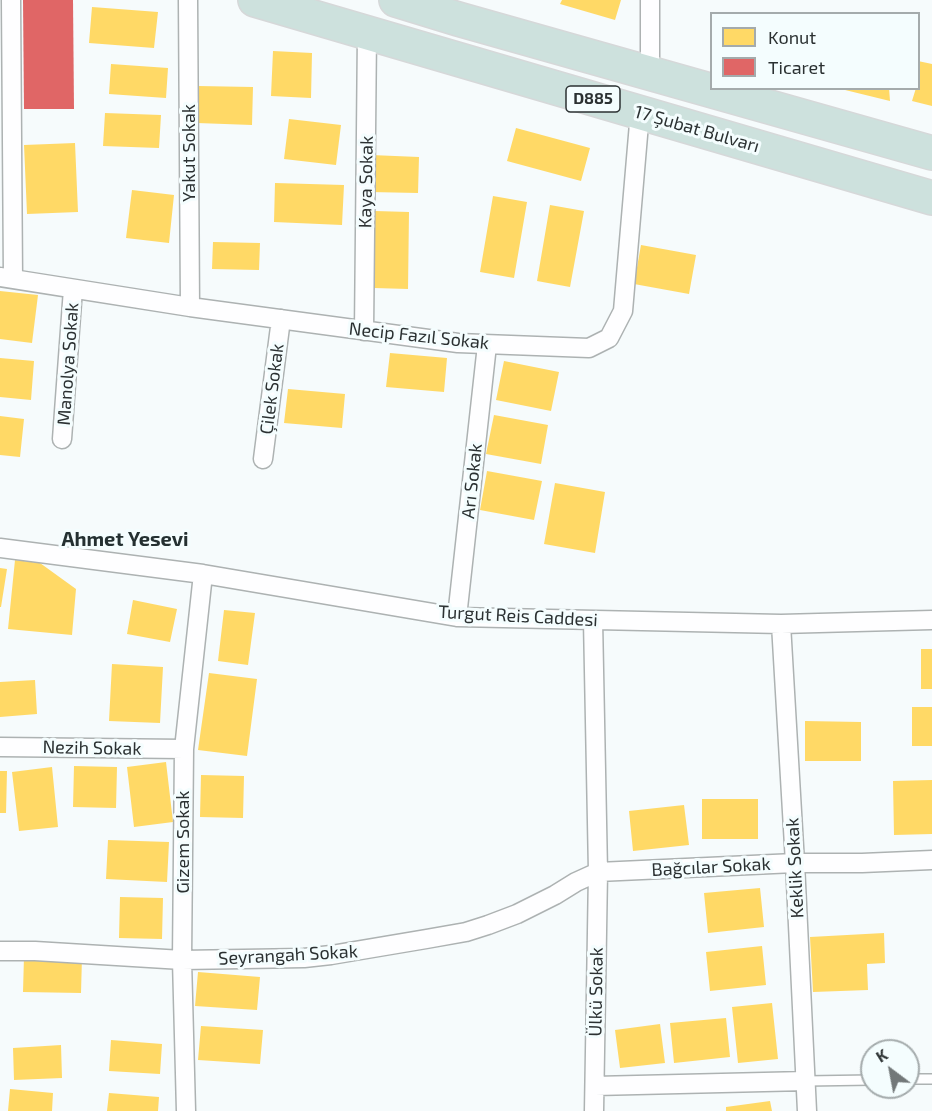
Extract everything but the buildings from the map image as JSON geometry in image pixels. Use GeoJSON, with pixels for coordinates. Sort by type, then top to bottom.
{"type":"FeatureCollection","features":[{"type":"Feature","properties":{"kind":"highway","name":"17 Şubat Bulvarı"},"geometry":{"type":"LineString","coordinates":[[255,0],[932,198]]}},
{"type":"Feature","properties":{"kind":"highway","name":"D885"},"geometry":{"type":"LineString","coordinates":[[396,0],[932,153]]}},
{"type":"Feature","properties":{"kind":"street"},"geometry":{"type":"LineString","coordinates":[[6,278],[11,0]]}},
{"type":"Feature","properties":{"kind":"street","name":"Yakut Sokak"},"geometry":{"type":"LineString","coordinates":[[188,0],[190,307]]}},
{"type":"Feature","properties":{"kind":"street"},"geometry":{"type":"LineString","coordinates":[[650,0],[650,73]]}},
{"type":"Feature","properties":{"kind":"street","name":"Kaya Sokak"},"geometry":{"type":"LineString","coordinates":[[364,331],[367,33]]}},
{"type":"Feature","properties":{"kind":"street","name":"Necip Fazıl Sokak"},"geometry":{"type":"LineString","coordinates":[[6,278],[190,307],[458,344],[588,348],[609,338],[624,311],[640,112]]}},
{"type":"Feature","properties":{"kind":"street","name":"Manolya Sokak"},"geometry":{"type":"LineString","coordinates":[[62,439],[73,289]]}},
{"type":"Feature","properties":{"kind":"street","name":"Çilek Sokak"},"geometry":{"type":"LineString","coordinates":[[263,459],[281,319]]}},
{"type":"Feature","properties":{"kind":"street","name":"Arı Sokak"},"geometry":{"type":"LineString","coordinates":[[457,617],[488,345]]}},
{"type":"Feature","properties":{"kind":"street","name":"Turgut Reis Caddesi"},"geometry":{"type":"LineString","coordinates":[[0,548],[203,574],[457,617],[781,624],[932,620]]}},
{"type":"Feature","properties":{"kind":"street","name":"Gizem Sokak"},"geometry":{"type":"LineString","coordinates":[[186,1111],[182,960],[184,749],[203,574]]}},
{"type":"Feature","properties":{"kind":"street","name":"Ülkü Sokak"},"geometry":{"type":"LineString","coordinates":[[593,620],[598,873],[594,1111]]}},
{"type":"Feature","properties":{"kind":"street","name":"Keklik Sokak"},"geometry":{"type":"LineString","coordinates":[[781,624],[807,1111]]}},
{"type":"Feature","properties":{"kind":"street","name":"Nezih Sokak"},"geometry":{"type":"LineString","coordinates":[[0,747],[184,749]]}},
{"type":"Feature","properties":{"kind":"street","name":"Bağcılar Sokak"},"geometry":{"type":"LineString","coordinates":[[598,873],[795,863],[932,860]]}},
{"type":"Feature","properties":{"kind":"street","name":"Seyrangah Sokak"},"geometry":{"type":"LineString","coordinates":[[0,951],[182,960],[331,956],[466,932],[517,914],[576,882],[598,873]]}},
{"type":"Feature","properties":{"kind":"street"},"geometry":{"type":"LineString","coordinates":[[595,1086],[806,1081]]}},
{"type":"Feature","properties":{"kind":"lane"},"geometry":{"type":"LineString","coordinates":[[806,1081],[860,1080]]}},
{"type":"Feature","properties":{"kind":"district","name":"Ahmet Yesevi"},"geometry":{"type":"Point","coordinates":[125,539]}}]}
